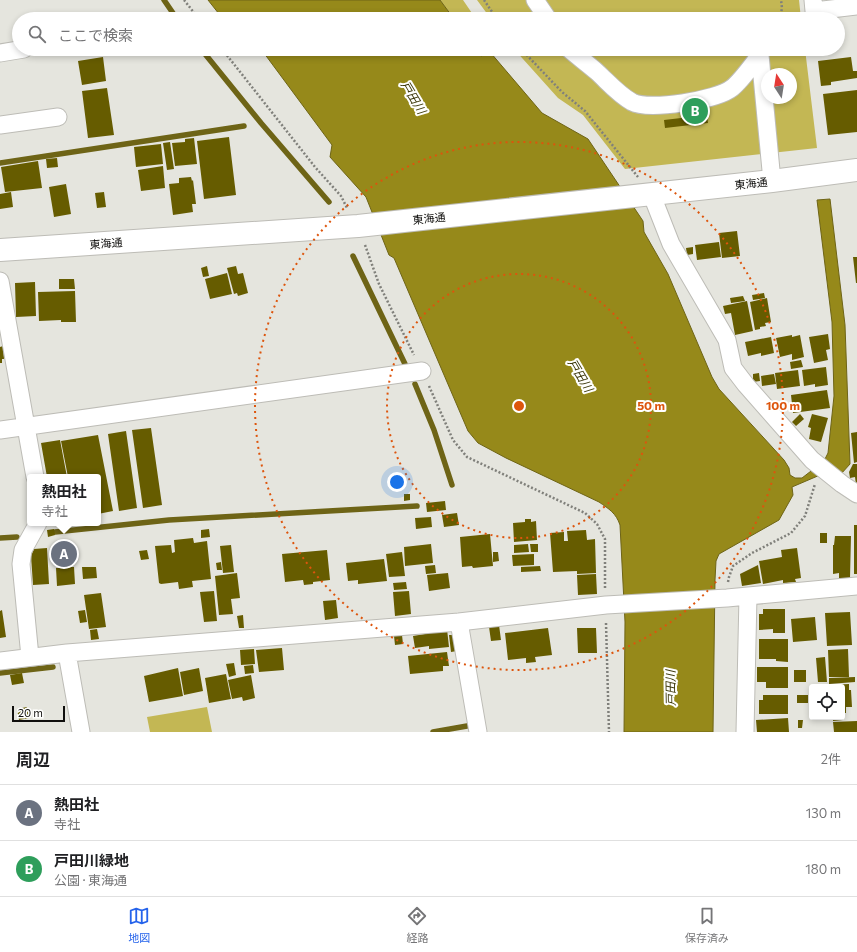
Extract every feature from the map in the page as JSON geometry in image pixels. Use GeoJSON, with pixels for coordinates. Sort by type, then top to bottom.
{"type":"FeatureCollection","features":[{"type":"Feature","properties":{"kind":"main road","name":"東海通"},"geometry":{"type":"LineString","coordinates":[[0,250],[358,226],[650,193],[772,181],[857,170]]}},
{"type":"Feature","properties":{"kind":"street"},"geometry":{"type":"LineString","coordinates":[[535,0],[543,12]]}},
{"type":"Feature","properties":{"kind":"street"},"geometry":{"type":"LineString","coordinates":[[813,0],[814,11],[857,6]]}},
{"type":"Feature","properties":{"kind":"street"},"geometry":{"type":"LineString","coordinates":[[0,53],[12,51]]}},
{"type":"Feature","properties":{"kind":"street"},"geometry":{"type":"LineString","coordinates":[[578,56],[620,94],[633,103],[642,106],[657,106],[710,98],[732,88],[759,56]]}},
{"type":"Feature","properties":{"kind":"street"},"geometry":{"type":"LineString","coordinates":[[760,56],[772,181]]}},
{"type":"Feature","properties":{"kind":"street"},"geometry":{"type":"LineString","coordinates":[[0,125],[58,117]]}},
{"type":"Feature","properties":{"kind":"street"},"geometry":{"type":"LineString","coordinates":[[650,193],[672,244],[727,340],[733,368],[746,385],[812,460],[857,494]]}},
{"type":"Feature","properties":{"kind":"street"},"geometry":{"type":"LineString","coordinates":[[0,280],[34,474]]}},
{"type":"Feature","properties":{"kind":"street"},"geometry":{"type":"LineString","coordinates":[[0,430],[422,371]]}},
{"type":"Feature","properties":{"kind":"street"},"geometry":{"type":"LineString","coordinates":[[30,657],[22,564],[23,550],[36,526]]}},
{"type":"Feature","properties":{"kind":"street"},"geometry":{"type":"LineString","coordinates":[[0,661],[67,653],[459,622],[608,605],[725,598],[857,586]]}},
{"type":"Feature","properties":{"kind":"street"},"geometry":{"type":"LineString","coordinates":[[745,732],[748,596]]}},
{"type":"Feature","properties":{"kind":"street"},"geometry":{"type":"LineString","coordinates":[[459,622],[477,732]]}},
{"type":"Feature","properties":{"kind":"street"},"geometry":{"type":"LineString","coordinates":[[67,653],[81,732]]}},
{"type":"Feature","properties":{"kind":"path"},"geometry":{"type":"LineString","coordinates":[[184,0],[193,12]]}},
{"type":"Feature","properties":{"kind":"path"},"geometry":{"type":"LineString","coordinates":[[484,0],[492,12]]}},
{"type":"Feature","properties":{"kind":"path"},"geometry":{"type":"LineString","coordinates":[[781,0],[781,12]]}},
{"type":"Feature","properties":{"kind":"path"},"geometry":{"type":"LineString","coordinates":[[227,56],[314,167],[341,196],[358,226],[379,284],[422,371],[453,440],[467,457],[585,513],[597,524],[605,539],[608,605],[609,732]]}},
{"type":"Feature","properties":{"kind":"path"},"geometry":{"type":"LineString","coordinates":[[528,56],[562,92],[586,111],[650,193]]}},
{"type":"Feature","properties":{"kind":"path"},"geometry":{"type":"LineString","coordinates":[[725,598],[729,577],[733,566],[752,553],[791,533],[805,516],[816,479],[823,469]]}},
{"type":"Feature","properties":{"kind":"shaded area"},"geometry":{"type":"Polygon","coordinates":[[[440,0],[463,0],[471,12],[449,12],[440,0]]]}},
{"type":"Feature","properties":{"kind":"shaded area"},"geometry":{"type":"Polygon","coordinates":[[[477,0],[799,0],[800,12],[486,12],[477,0]]]}},
{"type":"Feature","properties":{"kind":"shaded area"},"geometry":{"type":"Polygon","coordinates":[[[520,56],[806,56],[817,148],[625,169],[583,115],[558,98],[520,56]]]}},
{"type":"Feature","properties":{"kind":"shaded area"},"geometry":{"type":"Polygon","coordinates":[[[207,707],[212,732],[150,732],[147,717],[207,707]]]}},
{"type":"Feature","properties":{"kind":"water"},"geometry":{"type":"Polygon","coordinates":[[[208,0],[440,0],[449,12],[217,12],[208,0]]]}},
{"type":"Feature","properties":{"kind":"water","name":"戸田川"},"geometry":{"type":"Polygon","coordinates":[[[266,56],[493,56],[542,113],[588,139],[643,221],[644,232],[668,274],[712,377],[719,389],[784,460],[789,468],[790,475],[795,478],[802,478],[824,461],[828,453],[834,396],[832,322],[817,200],[830,199],[845,325],[850,464],[841,474],[834,469],[792,487],[793,495],[779,520],[719,554],[716,561],[715,580],[713,732],[624,732],[625,622],[620,525],[612,512],[599,502],[506,458],[478,443],[468,431],[394,258],[389,255],[366,197],[330,157],[332,145],[266,56]]]}},
{"type":"Feature","properties":{"kind":"building"},"geometry":{"type":"Polygon","coordinates":[[[103,57],[106,81],[82,85],[78,61],[103,57]]]}},
{"type":"Feature","properties":{"kind":"building"},"geometry":{"type":"Polygon","coordinates":[[[851,57],[853,71],[857,71],[857,78],[831,82],[831,85],[821,86],[818,61],[851,57]]]}},
{"type":"Feature","properties":{"kind":"building"},"geometry":{"type":"Polygon","coordinates":[[[107,88],[114,135],[88,138],[82,91],[107,88]]]}},
{"type":"Feature","properties":{"kind":"building"},"geometry":{"type":"Polygon","coordinates":[[[857,90],[857,132],[828,135],[823,94],[857,90]]]}},
{"type":"Feature","properties":{"kind":"building"},"geometry":{"type":"Polygon","coordinates":[[[707,115],[708,123],[665,128],[664,120],[707,115]]]}},
{"type":"Feature","properties":{"kind":"building"},"geometry":{"type":"Polygon","coordinates":[[[229,137],[236,195],[204,199],[197,141],[229,137]]]}},
{"type":"Feature","properties":{"kind":"building"},"geometry":{"type":"Polygon","coordinates":[[[194,138],[197,164],[175,166],[172,143],[185,142],[185,139],[194,138]]]}},
{"type":"Feature","properties":{"kind":"building"},"geometry":{"type":"Polygon","coordinates":[[[170,142],[174,169],[167,170],[163,143],[170,142]]]}},
{"type":"Feature","properties":{"kind":"building"},"geometry":{"type":"Polygon","coordinates":[[[161,144],[163,164],[136,167],[134,147],[161,144]]]}},
{"type":"Feature","properties":{"kind":"building"},"geometry":{"type":"Polygon","coordinates":[[[57,158],[58,167],[47,168],[46,159],[57,158]]]}},
{"type":"Feature","properties":{"kind":"building"},"geometry":{"type":"Polygon","coordinates":[[[38,161],[42,188],[5,192],[1,167],[38,161]]]}},
{"type":"Feature","properties":{"kind":"building"},"geometry":{"type":"Polygon","coordinates":[[[163,166],[165,188],[141,191],[138,170],[163,166]]]}},
{"type":"Feature","properties":{"kind":"building"},"geometry":{"type":"Polygon","coordinates":[[[191,177],[192,181],[193,180],[196,204],[192,204],[193,212],[173,215],[169,184],[179,183],[179,178],[191,177]]]}},
{"type":"Feature","properties":{"kind":"building"},"geometry":{"type":"Polygon","coordinates":[[[66,184],[71,214],[54,217],[49,187],[66,184]]]}},
{"type":"Feature","properties":{"kind":"building"},"geometry":{"type":"Polygon","coordinates":[[[11,192],[13,207],[0,209],[0,194],[11,192]]]}},
{"type":"Feature","properties":{"kind":"building"},"geometry":{"type":"Polygon","coordinates":[[[104,192],[106,207],[97,208],[95,193],[104,192]]]}},
{"type":"Feature","properties":{"kind":"building"},"geometry":{"type":"Polygon","coordinates":[[[737,231],[740,256],[722,258],[719,233],[737,231]]]}},
{"type":"Feature","properties":{"kind":"building"},"geometry":{"type":"Polygon","coordinates":[[[719,242],[721,257],[697,260],[695,245],[719,242]]]}},
{"type":"Feature","properties":{"kind":"building"},"geometry":{"type":"Polygon","coordinates":[[[693,247],[693,254],[687,255],[686,248],[693,247]]]}},
{"type":"Feature","properties":{"kind":"building"},"geometry":{"type":"Polygon","coordinates":[[[853,257],[857,257],[857,283],[856,283],[853,257]]]}},
{"type":"Feature","properties":{"kind":"building"},"geometry":{"type":"Polygon","coordinates":[[[207,266],[209,276],[203,277],[201,268],[207,266]]]}},
{"type":"Feature","properties":{"kind":"building"},"geometry":{"type":"Polygon","coordinates":[[[236,266],[238,274],[243,273],[248,293],[238,296],[237,293],[234,294],[227,268],[236,266]]]}},
{"type":"Feature","properties":{"kind":"building"},"geometry":{"type":"Polygon","coordinates":[[[227,273],[232,294],[210,299],[205,279],[227,273]]]}},
{"type":"Feature","properties":{"kind":"building"},"geometry":{"type":"Polygon","coordinates":[[[59,279],[74,279],[75,289],[59,289],[59,279]]]}},
{"type":"Feature","properties":{"kind":"building"},"geometry":{"type":"Polygon","coordinates":[[[35,282],[36,316],[16,317],[15,283],[35,282]]]}},
{"type":"Feature","properties":{"kind":"building"},"geometry":{"type":"Polygon","coordinates":[[[75,291],[76,322],[61,322],[61,320],[39,321],[38,292],[75,291]]]}},
{"type":"Feature","properties":{"kind":"building"},"geometry":{"type":"Polygon","coordinates":[[[764,293],[765,298],[753,300],[752,295],[764,293]]]}},
{"type":"Feature","properties":{"kind":"building"},"geometry":{"type":"Polygon","coordinates":[[[743,296],[745,301],[731,303],[730,298],[743,296]]]}},
{"type":"Feature","properties":{"kind":"building"},"geometry":{"type":"Polygon","coordinates":[[[767,298],[771,322],[765,323],[766,326],[755,330],[750,302],[767,298]]]}},
{"type":"Feature","properties":{"kind":"building"},"geometry":{"type":"Polygon","coordinates":[[[747,301],[753,331],[735,335],[731,313],[725,314],[723,306],[747,301]]]}},
{"type":"Feature","properties":{"kind":"building"},"geometry":{"type":"Polygon","coordinates":[[[828,334],[830,349],[826,350],[828,360],[814,363],[809,337],[828,334]]]}},
{"type":"Feature","properties":{"kind":"building"},"geometry":{"type":"Polygon","coordinates":[[[792,335],[792,337],[800,335],[804,357],[792,360],[792,354],[780,357],[776,338],[792,335]]]}},
{"type":"Feature","properties":{"kind":"building"},"geometry":{"type":"Polygon","coordinates":[[[771,337],[774,353],[761,356],[761,353],[748,356],[745,342],[771,337]]]}},
{"type":"Feature","properties":{"kind":"building"},"geometry":{"type":"Polygon","coordinates":[[[3,346],[4,359],[2,359],[2,363],[0,363],[0,347],[3,346]]]}},
{"type":"Feature","properties":{"kind":"building"},"geometry":{"type":"Polygon","coordinates":[[[801,360],[803,367],[791,369],[790,362],[801,360]]]}},
{"type":"Feature","properties":{"kind":"building"},"geometry":{"type":"Polygon","coordinates":[[[826,367],[828,385],[815,387],[815,384],[804,386],[802,370],[826,367]]]}},
{"type":"Feature","properties":{"kind":"building"},"geometry":{"type":"Polygon","coordinates":[[[798,370],[800,386],[777,389],[775,373],[798,370]]]}},
{"type":"Feature","properties":{"kind":"building"},"geometry":{"type":"Polygon","coordinates":[[[759,373],[760,381],[753,382],[753,374],[759,373]]]}},
{"type":"Feature","properties":{"kind":"building"},"geometry":{"type":"Polygon","coordinates":[[[774,374],[776,384],[762,386],[761,376],[774,374]]]}},
{"type":"Feature","properties":{"kind":"building"},"geometry":{"type":"Polygon","coordinates":[[[827,390],[830,408],[793,413],[791,395],[827,390]]]}},
{"type":"Feature","properties":{"kind":"building"},"geometry":{"type":"Polygon","coordinates":[[[800,414],[804,419],[796,426],[792,422],[800,414]]]}},
{"type":"Feature","properties":{"kind":"building"},"geometry":{"type":"Polygon","coordinates":[[[812,414],[828,418],[821,442],[809,439],[811,428],[808,427],[812,414]]]}},
{"type":"Feature","properties":{"kind":"building"},"geometry":{"type":"Polygon","coordinates":[[[151,428],[162,505],[143,508],[132,430],[151,428]]]}},
{"type":"Feature","properties":{"kind":"building"},"geometry":{"type":"Polygon","coordinates":[[[126,431],[137,508],[119,511],[108,434],[126,431]]]}},
{"type":"Feature","properties":{"kind":"building"},"geometry":{"type":"Polygon","coordinates":[[[857,432],[857,462],[854,463],[851,433],[857,432]]]}},
{"type":"Feature","properties":{"kind":"building"},"geometry":{"type":"Polygon","coordinates":[[[98,435],[113,511],[101,513],[101,474],[67,474],[61,441],[98,435]]]}},
{"type":"Feature","properties":{"kind":"building"},"geometry":{"type":"Polygon","coordinates":[[[60,440],[66,474],[46,474],[41,443],[60,440]]]}},
{"type":"Feature","properties":{"kind":"building"},"geometry":{"type":"Polygon","coordinates":[[[853,464],[857,464],[857,485],[855,477],[850,478],[849,472],[853,464]]]}},
{"type":"Feature","properties":{"kind":"building"},"geometry":{"type":"Polygon","coordinates":[[[404,494],[410,494],[410,500],[404,501],[404,494]]]}},
{"type":"Feature","properties":{"kind":"building"},"geometry":{"type":"Polygon","coordinates":[[[445,501],[446,510],[427,512],[426,503],[445,501]]]}},
{"type":"Feature","properties":{"kind":"building"},"geometry":{"type":"Polygon","coordinates":[[[457,513],[459,525],[444,527],[442,515],[457,513]]]}},
{"type":"Feature","properties":{"kind":"building"},"geometry":{"type":"Polygon","coordinates":[[[431,517],[432,527],[416,529],[415,518],[431,517]]]}},
{"type":"Feature","properties":{"kind":"building"},"geometry":{"type":"Polygon","coordinates":[[[525,519],[531,519],[531,522],[536,521],[537,540],[514,542],[513,523],[525,522],[525,519]]]}},
{"type":"Feature","properties":{"kind":"building"},"geometry":{"type":"Polygon","coordinates":[[[854,525],[857,525],[857,574],[854,574],[854,525]]]}},
{"type":"Feature","properties":{"kind":"building"},"geometry":{"type":"Polygon","coordinates":[[[54,529],[55,535],[48,537],[47,530],[54,529]]]}},
{"type":"Feature","properties":{"kind":"building"},"geometry":{"type":"Polygon","coordinates":[[[209,529],[210,537],[201,538],[201,530],[209,529]]]}},
{"type":"Feature","properties":{"kind":"building"},"geometry":{"type":"Polygon","coordinates":[[[586,530],[587,540],[595,539],[596,573],[577,574],[577,571],[553,572],[550,533],[564,532],[564,541],[568,541],[567,531],[586,530]]]}},
{"type":"Feature","properties":{"kind":"building"},"geometry":{"type":"Polygon","coordinates":[[[820,533],[827,533],[827,543],[820,543],[820,533]]]}},
{"type":"Feature","properties":{"kind":"building"},"geometry":{"type":"Polygon","coordinates":[[[490,534],[493,566],[473,568],[472,566],[462,567],[460,537],[490,534]]]}},
{"type":"Feature","properties":{"kind":"building"},"geometry":{"type":"Polygon","coordinates":[[[835,536],[851,536],[850,578],[839,578],[839,573],[833,574],[833,545],[835,536]]]}},
{"type":"Feature","properties":{"kind":"building"},"geometry":{"type":"Polygon","coordinates":[[[193,538],[194,543],[207,541],[211,579],[192,581],[193,587],[179,589],[178,582],[159,583],[155,546],[171,545],[172,553],[175,552],[174,540],[193,538]]]}},
{"type":"Feature","properties":{"kind":"building"},"geometry":{"type":"Polygon","coordinates":[[[431,544],[433,563],[405,566],[404,547],[431,544]]]}},
{"type":"Feature","properties":{"kind":"building"},"geometry":{"type":"Polygon","coordinates":[[[528,544],[529,552],[514,553],[514,545],[528,544]]]}},
{"type":"Feature","properties":{"kind":"building"},"geometry":{"type":"Polygon","coordinates":[[[530,544],[538,544],[538,552],[531,552],[530,544]]]}},
{"type":"Feature","properties":{"kind":"building"},"geometry":{"type":"Polygon","coordinates":[[[231,545],[234,572],[223,573],[220,546],[231,545]]]}},
{"type":"Feature","properties":{"kind":"building"},"geometry":{"type":"Polygon","coordinates":[[[47,548],[49,584],[33,585],[31,556],[34,549],[47,548]]]}},
{"type":"Feature","properties":{"kind":"building"},"geometry":{"type":"Polygon","coordinates":[[[71,548],[72,559],[68,560],[69,567],[74,567],[75,584],[57,586],[56,568],[60,568],[59,560],[56,560],[55,549],[71,548]]]}},
{"type":"Feature","properties":{"kind":"building"},"geometry":{"type":"Polygon","coordinates":[[[797,548],[801,578],[795,579],[796,582],[783,583],[783,580],[763,584],[759,561],[782,557],[781,550],[797,548]]]}},
{"type":"Feature","properties":{"kind":"building"},"geometry":{"type":"Polygon","coordinates":[[[147,550],[149,559],[141,560],[139,551],[147,550]]]}},
{"type":"Feature","properties":{"kind":"building"},"geometry":{"type":"Polygon","coordinates":[[[327,550],[330,580],[313,582],[313,584],[304,585],[303,580],[285,582],[282,554],[327,550]]]}},
{"type":"Feature","properties":{"kind":"building"},"geometry":{"type":"Polygon","coordinates":[[[402,552],[405,576],[389,577],[386,554],[402,552]]]}},
{"type":"Feature","properties":{"kind":"building"},"geometry":{"type":"Polygon","coordinates":[[[493,552],[498,552],[499,561],[493,562],[493,552]]]}},
{"type":"Feature","properties":{"kind":"building"},"geometry":{"type":"Polygon","coordinates":[[[534,554],[534,565],[513,566],[512,555],[534,554]]]}},
{"type":"Feature","properties":{"kind":"building"},"geometry":{"type":"Polygon","coordinates":[[[384,559],[387,581],[358,584],[358,580],[348,581],[346,563],[384,559]]]}},
{"type":"Feature","properties":{"kind":"building"},"geometry":{"type":"Polygon","coordinates":[[[221,562],[222,570],[217,570],[216,563],[221,562]]]}},
{"type":"Feature","properties":{"kind":"building"},"geometry":{"type":"Polygon","coordinates":[[[435,565],[436,573],[426,574],[425,566],[435,565]]]}},
{"type":"Feature","properties":{"kind":"building"},"geometry":{"type":"Polygon","coordinates":[[[758,565],[761,583],[742,586],[740,574],[758,565]]]}},
{"type":"Feature","properties":{"kind":"building"},"geometry":{"type":"Polygon","coordinates":[[[540,566],[541,571],[521,572],[521,567],[540,566]]]}},
{"type":"Feature","properties":{"kind":"building"},"geometry":{"type":"Polygon","coordinates":[[[82,567],[96,567],[97,578],[83,579],[82,567]]]}},
{"type":"Feature","properties":{"kind":"building"},"geometry":{"type":"Polygon","coordinates":[[[237,573],[240,598],[231,599],[233,614],[219,615],[215,576],[237,573]]]}},
{"type":"Feature","properties":{"kind":"building"},"geometry":{"type":"Polygon","coordinates":[[[448,573],[450,588],[429,591],[427,575],[448,573]]]}},
{"type":"Feature","properties":{"kind":"building"},"geometry":{"type":"Polygon","coordinates":[[[596,574],[597,594],[578,595],[577,575],[596,574]]]}},
{"type":"Feature","properties":{"kind":"building"},"geometry":{"type":"Polygon","coordinates":[[[406,582],[407,589],[394,590],[393,583],[406,582]]]}},
{"type":"Feature","properties":{"kind":"building"},"geometry":{"type":"Polygon","coordinates":[[[214,591],[217,621],[204,622],[200,592],[214,591]]]}},
{"type":"Feature","properties":{"kind":"building"},"geometry":{"type":"Polygon","coordinates":[[[409,591],[411,614],[395,616],[393,592],[409,591]]]}},
{"type":"Feature","properties":{"kind":"building"},"geometry":{"type":"Polygon","coordinates":[[[101,593],[106,627],[89,629],[84,595],[101,593]]]}},
{"type":"Feature","properties":{"kind":"building"},"geometry":{"type":"Polygon","coordinates":[[[336,600],[338,618],[325,620],[323,601],[336,600]]]}},
{"type":"Feature","properties":{"kind":"building"},"geometry":{"type":"Polygon","coordinates":[[[763,609],[785,609],[785,633],[773,633],[773,629],[759,630],[759,614],[763,614],[763,609]]]}},
{"type":"Feature","properties":{"kind":"building"},"geometry":{"type":"Polygon","coordinates":[[[2,610],[6,637],[0,638],[0,611],[2,610]]]}},
{"type":"Feature","properties":{"kind":"building"},"geometry":{"type":"Polygon","coordinates":[[[85,610],[87,622],[80,623],[78,611],[85,610]]]}},
{"type":"Feature","properties":{"kind":"building"},"geometry":{"type":"Polygon","coordinates":[[[850,612],[852,645],[827,646],[825,613],[850,612]]]}},
{"type":"Feature","properties":{"kind":"building"},"geometry":{"type":"Polygon","coordinates":[[[243,615],[244,628],[239,628],[237,616],[243,615]]]}},
{"type":"Feature","properties":{"kind":"building"},"geometry":{"type":"Polygon","coordinates":[[[815,617],[817,640],[793,642],[791,619],[815,617]]]}},
{"type":"Feature","properties":{"kind":"building"},"geometry":{"type":"Polygon","coordinates":[[[499,625],[501,640],[491,641],[489,627],[499,625]]]}},
{"type":"Feature","properties":{"kind":"building"},"geometry":{"type":"Polygon","coordinates":[[[548,628],[552,655],[535,657],[536,662],[526,663],[526,658],[508,660],[505,633],[548,628]]]}},
{"type":"Feature","properties":{"kind":"building"},"geometry":{"type":"Polygon","coordinates":[[[577,628],[596,628],[597,653],[578,653],[577,628]]]}},
{"type":"Feature","properties":{"kind":"building"},"geometry":{"type":"Polygon","coordinates":[[[97,629],[99,639],[91,640],[90,630],[97,629]]]}},
{"type":"Feature","properties":{"kind":"building"},"geometry":{"type":"Polygon","coordinates":[[[447,629],[449,647],[429,649],[429,646],[415,648],[413,636],[425,634],[425,632],[447,629]]]}},
{"type":"Feature","properties":{"kind":"building"},"geometry":{"type":"Polygon","coordinates":[[[402,635],[403,644],[395,645],[394,636],[402,635]]]}},
{"type":"Feature","properties":{"kind":"building"},"geometry":{"type":"Polygon","coordinates":[[[449,635],[455,635],[457,651],[451,652],[449,635]]]}},
{"type":"Feature","properties":{"kind":"building"},"geometry":{"type":"Polygon","coordinates":[[[759,639],[788,639],[788,662],[776,661],[776,659],[759,659],[759,639]]]}},
{"type":"Feature","properties":{"kind":"building"},"geometry":{"type":"Polygon","coordinates":[[[282,648],[284,670],[259,672],[256,650],[282,648]]]}},
{"type":"Feature","properties":{"kind":"building"},"geometry":{"type":"Polygon","coordinates":[[[254,649],[255,664],[241,665],[240,650],[254,649]]]}},
{"type":"Feature","properties":{"kind":"building"},"geometry":{"type":"Polygon","coordinates":[[[848,649],[849,677],[829,677],[828,650],[848,649]]]}},
{"type":"Feature","properties":{"kind":"building"},"geometry":{"type":"Polygon","coordinates":[[[447,652],[449,666],[443,666],[443,671],[410,674],[408,656],[447,652]]]}},
{"type":"Feature","properties":{"kind":"building"},"geometry":{"type":"Polygon","coordinates":[[[825,657],[827,682],[818,682],[816,658],[825,657]]]}},
{"type":"Feature","properties":{"kind":"building"},"geometry":{"type":"Polygon","coordinates":[[[234,663],[236,675],[229,677],[226,664],[234,663]]]}},
{"type":"Feature","properties":{"kind":"building"},"geometry":{"type":"Polygon","coordinates":[[[253,665],[254,673],[245,674],[244,666],[253,665]]]}},
{"type":"Feature","properties":{"kind":"building"},"geometry":{"type":"Polygon","coordinates":[[[757,667],[788,667],[788,688],[766,688],[766,682],[757,682],[757,667]]]}},
{"type":"Feature","properties":{"kind":"building"},"geometry":{"type":"Polygon","coordinates":[[[178,668],[183,696],[149,702],[144,676],[178,668]]]}},
{"type":"Feature","properties":{"kind":"building"},"geometry":{"type":"Polygon","coordinates":[[[199,668],[203,691],[184,695],[180,672],[199,668]]]}},
{"type":"Feature","properties":{"kind":"building"},"geometry":{"type":"Polygon","coordinates":[[[794,670],[806,670],[806,682],[794,682],[794,670]]]}},
{"type":"Feature","properties":{"kind":"building"},"geometry":{"type":"Polygon","coordinates":[[[22,673],[24,683],[12,685],[10,675],[22,673]]]}},
{"type":"Feature","properties":{"kind":"building"},"geometry":{"type":"Polygon","coordinates":[[[226,674],[231,699],[209,703],[205,678],[226,674]]]}},
{"type":"Feature","properties":{"kind":"building"},"geometry":{"type":"Polygon","coordinates":[[[251,675],[255,698],[243,701],[242,697],[232,699],[228,680],[251,675]]]}},
{"type":"Feature","properties":{"kind":"building"},"geometry":{"type":"Polygon","coordinates":[[[855,677],[855,682],[829,684],[829,678],[855,677]]]}},
{"type":"Feature","properties":{"kind":"building"},"geometry":{"type":"Polygon","coordinates":[[[845,684],[849,684],[849,690],[851,690],[852,707],[846,707],[846,713],[845,713],[845,684]]]}},
{"type":"Feature","properties":{"kind":"building"},"geometry":{"type":"Polygon","coordinates":[[[763,695],[788,695],[788,714],[759,714],[759,700],[763,700],[763,695]]]}},
{"type":"Feature","properties":{"kind":"building"},"geometry":{"type":"Polygon","coordinates":[[[797,695],[808,695],[808,703],[797,703],[797,695]]]}},
{"type":"Feature","properties":{"kind":"building"},"geometry":{"type":"Polygon","coordinates":[[[27,707],[29,718],[19,720],[17,709],[27,707]]]}},
{"type":"Feature","properties":{"kind":"building"},"geometry":{"type":"Polygon","coordinates":[[[788,718],[789,732],[757,732],[756,720],[788,718]]]}},
{"type":"Feature","properties":{"kind":"building"},"geometry":{"type":"Polygon","coordinates":[[[798,720],[803,720],[802,728],[798,728],[798,720]]]}},
{"type":"Feature","properties":{"kind":"building"},"geometry":{"type":"Polygon","coordinates":[[[857,721],[857,732],[834,732],[833,722],[857,721]]]}},
{"type":"Feature","properties":{"kind":"waterway"},"geometry":{"type":"LineString","coordinates":[[164,0],[172,12]]}},
{"type":"Feature","properties":{"kind":"waterway"},"geometry":{"type":"LineString","coordinates":[[207,56],[261,123],[329,202]]}},
{"type":"Feature","properties":{"kind":"waterway"},"geometry":{"type":"LineString","coordinates":[[0,163],[244,126]]}},
{"type":"Feature","properties":{"kind":"waterway"},"geometry":{"type":"LineString","coordinates":[[353,256],[405,364]]}},
{"type":"Feature","properties":{"kind":"waterway"},"geometry":{"type":"LineString","coordinates":[[415,384],[434,430],[452,485]]}},
{"type":"Feature","properties":{"kind":"waterway"},"geometry":{"type":"LineString","coordinates":[[55,532],[169,520],[417,506]]}},
{"type":"Feature","properties":{"kind":"waterway"},"geometry":{"type":"LineString","coordinates":[[0,538],[17,537]]}},
{"type":"Feature","properties":{"kind":"waterway"},"geometry":{"type":"LineString","coordinates":[[0,673],[53,667]]}},
{"type":"Feature","properties":{"kind":"waterway"},"geometry":{"type":"LineString","coordinates":[[433,732],[467,726]]}},
{"type":"Feature","properties":{"kind":"place","name":"戸田川緑地"},"geometry":{"type":"Point","coordinates":[695,111]}},
{"type":"Feature","properties":{"kind":"place","name":"熱田社"},"geometry":{"type":"Point","coordinates":[64,554]}}]}
